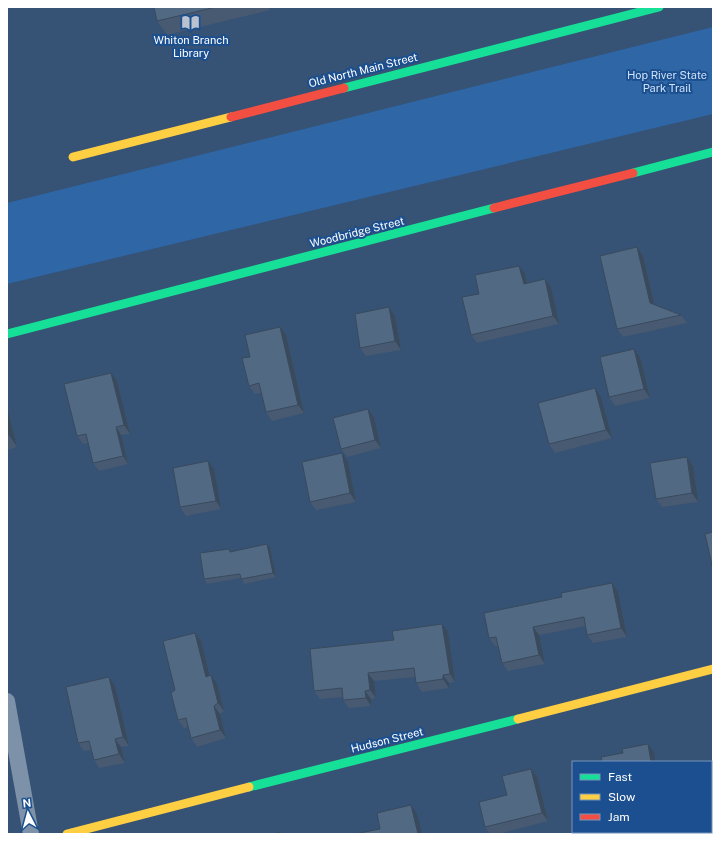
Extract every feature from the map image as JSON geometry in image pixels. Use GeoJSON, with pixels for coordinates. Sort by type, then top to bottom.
{"type":"FeatureCollection","features":[{"type":"Feature","properties":{"kind":"street","name":"Old North Main Street"},"geometry":{"type":"LineString","coordinates":[[73,157],[660,7]]}},
{"type":"Feature","properties":{"kind":"street","name":"Woodbridge Street"},"geometry":{"type":"LineString","coordinates":[[7,334],[713,152]]}},
{"type":"Feature","properties":{"kind":"street","name":"Hudson Street"},"geometry":{"type":"LineString","coordinates":[[67,834],[713,669]]}},
{"type":"Feature","properties":{"kind":"lane"},"geometry":{"type":"LineString","coordinates":[[7,701],[31,834]]}},
{"type":"Feature","properties":{"kind":"green space","name":"Hop River State Park Trail"},"geometry":{"type":"Polygon","coordinates":[[[713,27],[713,114],[7,284],[7,203],[713,27]]]}},
{"type":"Feature","properties":{"kind":"building"},"geometry":{"type":"Polygon","coordinates":[[[154,7],[216,7],[157,21],[154,7]]]}},
{"type":"Feature","properties":{"kind":"building"},"geometry":{"type":"Polygon","coordinates":[[[637,247],[650,303],[681,315],[617,329],[600,256],[637,247]]]}},
{"type":"Feature","properties":{"kind":"building"},"geometry":{"type":"Polygon","coordinates":[[[519,266],[524,284],[545,279],[553,316],[471,335],[462,297],[479,294],[475,275],[519,266]]]}},
{"type":"Feature","properties":{"kind":"building"},"geometry":{"type":"Polygon","coordinates":[[[389,307],[395,341],[360,348],[355,314],[389,307]]]}},
{"type":"Feature","properties":{"kind":"building"},"geometry":{"type":"Polygon","coordinates":[[[280,327],[298,405],[266,412],[259,383],[249,386],[242,358],[250,357],[245,335],[280,327]]]}},
{"type":"Feature","properties":{"kind":"building"},"geometry":{"type":"Polygon","coordinates":[[[634,349],[644,389],[609,397],[600,357],[634,349]]]}},
{"type":"Feature","properties":{"kind":"building"},"geometry":{"type":"Polygon","coordinates":[[[111,373],[124,425],[116,427],[123,456],[93,463],[86,434],[77,436],[64,384],[111,373]]]}},
{"type":"Feature","properties":{"kind":"building"},"geometry":{"type":"Polygon","coordinates":[[[595,388],[606,430],[549,444],[538,403],[595,388]]]}},
{"type":"Feature","properties":{"kind":"building"},"geometry":{"type":"Polygon","coordinates":[[[368,409],[375,440],[341,449],[333,418],[368,409]]]}},
{"type":"Feature","properties":{"kind":"building"},"geometry":{"type":"Polygon","coordinates":[[[342,453],[350,493],[310,502],[302,462],[342,453]]]}},
{"type":"Feature","properties":{"kind":"building"},"geometry":{"type":"Polygon","coordinates":[[[687,457],[692,493],[656,499],[650,463],[687,457]]]}},
{"type":"Feature","properties":{"kind":"building"},"geometry":{"type":"Polygon","coordinates":[[[208,461],[216,501],[180,507],[173,468],[208,461]]]}},
{"type":"Feature","properties":{"kind":"building"},"geometry":{"type":"Polygon","coordinates":[[[713,532],[713,569],[705,534],[713,532]]]}},
{"type":"Feature","properties":{"kind":"building"},"geometry":{"type":"Polygon","coordinates":[[[267,544],[273,573],[241,579],[240,574],[204,579],[200,553],[229,549],[230,552],[267,544]]]}},
{"type":"Feature","properties":{"kind":"building"},"geometry":{"type":"Polygon","coordinates":[[[612,583],[621,628],[587,635],[584,617],[533,627],[539,655],[502,663],[496,637],[489,638],[484,613],[562,597],[561,593],[612,583]]]}},
{"type":"Feature","properties":{"kind":"building"},"geometry":{"type":"Polygon","coordinates":[[[442,624],[450,674],[443,675],[443,679],[416,683],[414,668],[368,673],[370,690],[365,691],[366,698],[343,700],[342,688],[314,691],[310,649],[394,640],[392,631],[442,624]]]}},
{"type":"Feature","properties":{"kind":"building"},"geometry":{"type":"Polygon","coordinates":[[[195,633],[206,677],[211,675],[218,703],[214,706],[220,730],[191,738],[186,718],[178,720],[171,693],[175,690],[163,641],[195,633]]]}},
{"type":"Feature","properties":{"kind":"building"},"geometry":{"type":"Polygon","coordinates":[[[109,677],[123,737],[115,739],[119,754],[94,760],[89,741],[78,743],[66,687],[109,677]]]}},
{"type":"Feature","properties":{"kind":"building"},"geometry":{"type":"Polygon","coordinates":[[[648,744],[651,761],[602,761],[601,757],[623,753],[622,749],[648,744]]]}},
{"type":"Feature","properties":{"kind":"building"},"geometry":{"type":"Polygon","coordinates":[[[531,769],[542,813],[485,827],[479,802],[507,795],[502,776],[531,769]]]}},
{"type":"Feature","properties":{"kind":"building"},"geometry":{"type":"Polygon","coordinates":[[[411,805],[418,834],[355,834],[380,829],[377,813],[411,805]]]}},
{"type":"Feature","properties":{"kind":"traffic: fast"},"geometry":{"type":"LineString","coordinates":[[344,88],[659,7]]}},
{"type":"Feature","properties":{"kind":"traffic: fast"},"geometry":{"type":"LineString","coordinates":[[633,173],[713,152]]}},
{"type":"Feature","properties":{"kind":"traffic: fast"},"geometry":{"type":"LineString","coordinates":[[7,334],[494,208]]}},
{"type":"Feature","properties":{"kind":"traffic: fast"},"geometry":{"type":"LineString","coordinates":[[249,787],[518,719]]}},
{"type":"Feature","properties":{"kind":"traffic: slow"},"geometry":{"type":"LineString","coordinates":[[73,157],[231,117]]}},
{"type":"Feature","properties":{"kind":"traffic: slow"},"geometry":{"type":"LineString","coordinates":[[518,719],[713,669]]}},
{"type":"Feature","properties":{"kind":"traffic: slow"},"geometry":{"type":"LineString","coordinates":[[67,834],[249,787]]}},
{"type":"Feature","properties":{"kind":"traffic: jam"},"geometry":{"type":"LineString","coordinates":[[231,117],[344,88]]}},
{"type":"Feature","properties":{"kind":"traffic: jam"},"geometry":{"type":"LineString","coordinates":[[494,208],[633,173]]}},
{"type":"Feature","properties":{"kind":"place","name":"Whiton Branch Library"},"geometry":{"type":"Point","coordinates":[191,22]}}]}
